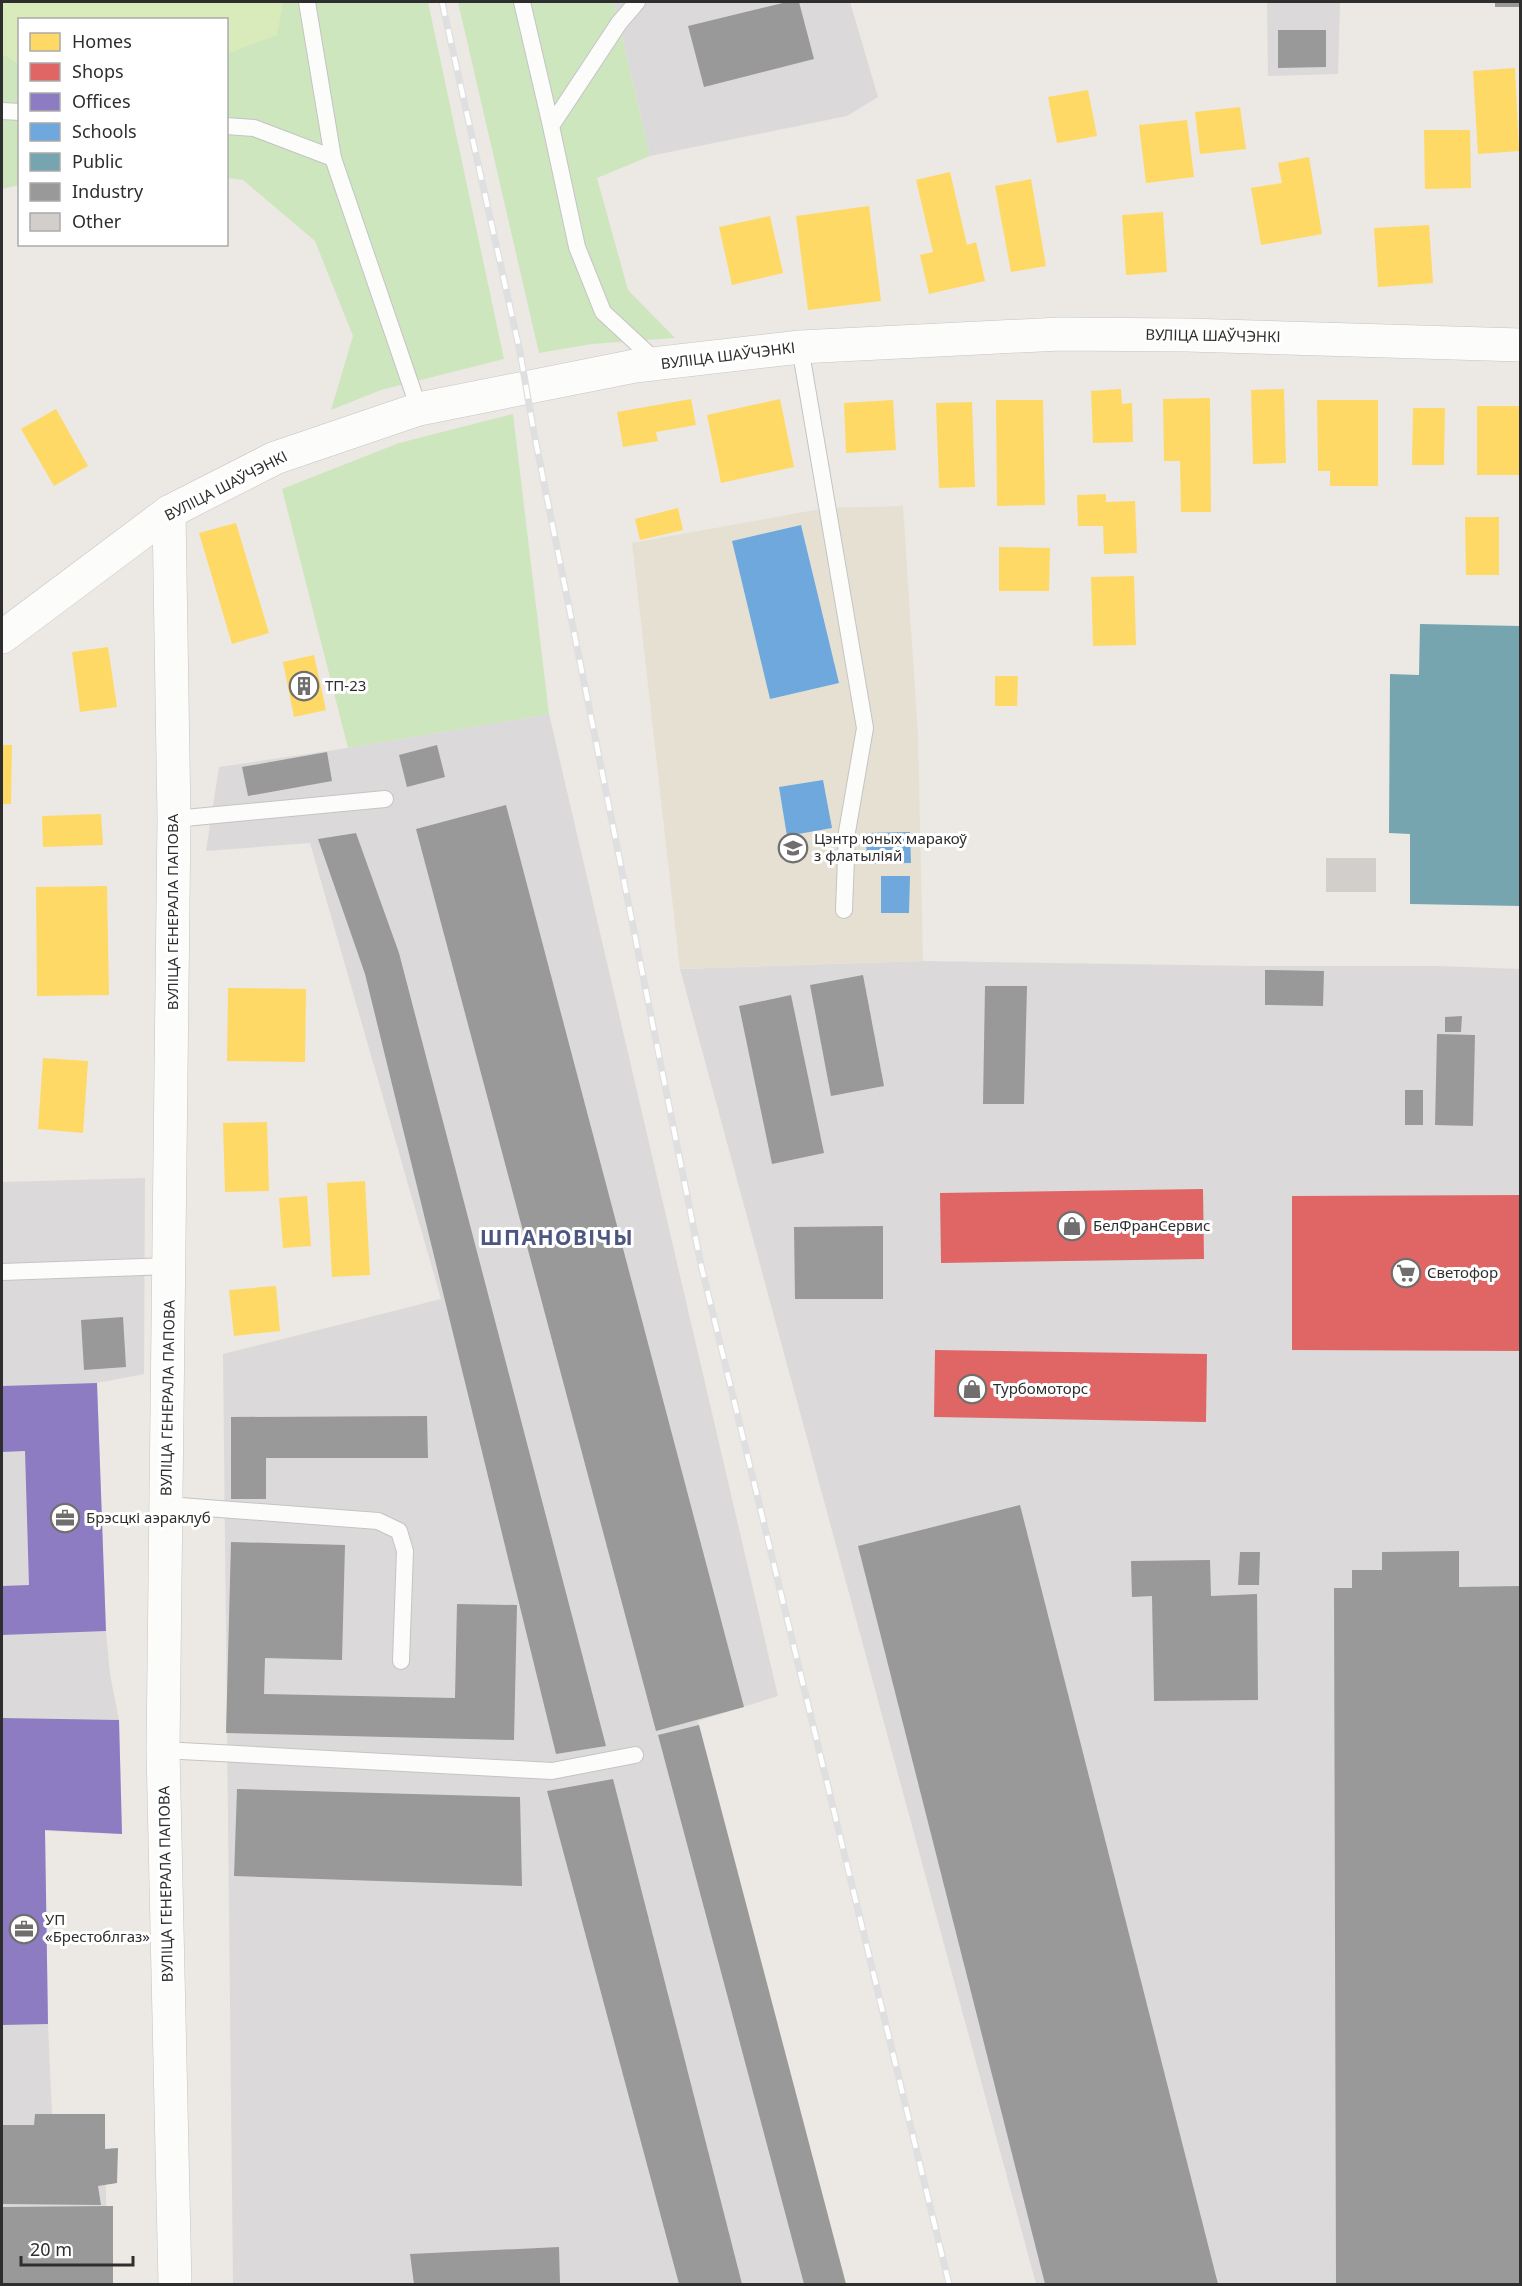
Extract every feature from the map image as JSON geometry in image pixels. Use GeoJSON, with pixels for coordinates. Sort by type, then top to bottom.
{"type":"FeatureCollection","features":[{"type":"Feature","properties":{"kind":"street","name":"ВУЛІЦА ШАЎЧЭНКІ"},"geometry":{"type":"LineString","coordinates":[[2,638],[169,512],[276,458],[419,409],[635,366],[800,347],[1060,334],[1188,335],[1521,345]]}},
{"type":"Feature","properties":{"kind":"street","name":"ВУЛІЦА ГЕНЕРАЛА ПАПОВА"},"geometry":{"type":"LineString","coordinates":[[169,512],[174,819],[163,1750],[175,2284]]}},
{"type":"Feature","properties":{"kind":"lane"},"geometry":{"type":"LineString","coordinates":[[307,2],[333,158],[419,409]]}},
{"type":"Feature","properties":{"kind":"lane"},"geometry":{"type":"LineString","coordinates":[[522,2],[577,247],[603,312],[658,364]]}},
{"type":"Feature","properties":{"kind":"lane"},"geometry":{"type":"LineString","coordinates":[[551,126],[619,23],[637,2]]}},
{"type":"Feature","properties":{"kind":"lane"},"geometry":{"type":"LineString","coordinates":[[2,111],[18,112]]}},
{"type":"Feature","properties":{"kind":"lane"},"geometry":{"type":"LineString","coordinates":[[228,126],[254,128],[333,158]]}},
{"type":"Feature","properties":{"kind":"lane"},"geometry":{"type":"LineString","coordinates":[[800,347],[865,728],[847,832],[844,910]]}},
{"type":"Feature","properties":{"kind":"lane"},"geometry":{"type":"LineString","coordinates":[[174,819],[385,799]]}},
{"type":"Feature","properties":{"kind":"lane"},"geometry":{"type":"LineString","coordinates":[[2,1272],[170,1266]]}},
{"type":"Feature","properties":{"kind":"lane"},"geometry":{"type":"LineString","coordinates":[[167,1505],[378,1521],[399,1530],[405,1551],[401,1661]]}},
{"type":"Feature","properties":{"kind":"lane"},"geometry":{"type":"LineString","coordinates":[[163,1750],[552,1771],[635,1755]]}},
{"type":"Feature","properties":{"kind":"shaded area"},"geometry":{"type":"Polygon","coordinates":[[[614,2],[850,2],[878,97],[847,116],[650,156],[614,2]]]}},
{"type":"Feature","properties":{"kind":"shaded area"},"geometry":{"type":"Polygon","coordinates":[[[1267,2],[1340,2],[1338,74],[1268,76],[1267,2]]]}},
{"type":"Feature","properties":{"kind":"shaded area","name":"Цэнтр юных маракоў з флатыліяй"},"geometry":{"type":"Polygon","coordinates":[[[903,506],[918,736],[923,961],[680,969],[632,543],[826,508],[903,506]]]}},
{"type":"Feature","properties":{"kind":"shaded area"},"geometry":{"type":"Polygon","coordinates":[[[549,714],[778,1696],[698,1721],[846,2284],[233,2284],[223,1354],[441,1299],[310,843],[206,851],[219,767],[549,714]]]}},
{"type":"Feature","properties":{"kind":"shaded area"},"geometry":{"type":"Polygon","coordinates":[[[923,961],[1437,966],[1520,969],[1520,2284],[1036,2284],[680,969],[923,961]]]}},
{"type":"Feature","properties":{"kind":"shaded area"},"geometry":{"type":"Polygon","coordinates":[[[145,1178],[144,1374],[97,1383],[106,1631],[110,1674],[119,1720],[122,1834],[45,1831],[52,2114],[105,2114],[107,2284],[2,2284],[2,1182],[145,1178]]]}},
{"type":"Feature","properties":{"kind":"green space"},"geometry":{"type":"Polygon","coordinates":[[[2,2],[428,2],[504,359],[381,390],[331,410],[353,336],[315,241],[243,180],[228,178],[228,18],[18,18],[18,185],[2,189],[2,2]]]}},
{"type":"Feature","properties":{"kind":"green space"},"geometry":{"type":"Polygon","coordinates":[[[2,2],[283,2],[277,35],[228,54],[228,18],[18,18],[18,63],[2,54],[2,2]]]}},
{"type":"Feature","properties":{"kind":"green space"},"geometry":{"type":"Polygon","coordinates":[[[458,2],[614,2],[650,156],[597,178],[628,290],[675,338],[592,344],[539,353],[458,2]]]}},
{"type":"Feature","properties":{"kind":"green space"},"geometry":{"type":"Polygon","coordinates":[[[513,414],[549,714],[348,748],[282,489],[399,443],[513,414]]]}},
{"type":"Feature","properties":{"kind":"building: Homes"},"geometry":{"type":"Polygon","coordinates":[[[1515,68],[1519,151],[1478,154],[1473,71],[1515,68]]]}},
{"type":"Feature","properties":{"kind":"building: Homes"},"geometry":{"type":"Polygon","coordinates":[[[1088,90],[1097,136],[1057,143],[1048,97],[1088,90]]]}},
{"type":"Feature","properties":{"kind":"building: Homes"},"geometry":{"type":"Polygon","coordinates":[[[1240,107],[1246,149],[1200,154],[1195,112],[1240,107]]]}},
{"type":"Feature","properties":{"kind":"building: Homes"},"geometry":{"type":"Polygon","coordinates":[[[1187,120],[1194,177],[1146,183],[1139,125],[1187,120]]]}},
{"type":"Feature","properties":{"kind":"building: Homes"},"geometry":{"type":"Polygon","coordinates":[[[1424,130],[1470,130],[1471,188],[1425,189],[1424,130]]]}},
{"type":"Feature","properties":{"kind":"building: Homes"},"geometry":{"type":"Polygon","coordinates":[[[1309,157],[1322,234],[1261,245],[1251,188],[1282,183],[1278,163],[1309,157]]]}},
{"type":"Feature","properties":{"kind":"building: Homes"},"geometry":{"type":"Polygon","coordinates":[[[950,172],[967,245],[976,242],[985,281],[929,294],[920,255],[933,252],[916,180],[950,172]]]}},
{"type":"Feature","properties":{"kind":"building: Homes"},"geometry":{"type":"Polygon","coordinates":[[[1031,179],[1046,266],[1011,272],[995,186],[1031,179]]]}},
{"type":"Feature","properties":{"kind":"building: Homes"},"geometry":{"type":"Polygon","coordinates":[[[869,206],[881,301],[808,310],[796,216],[869,206]]]}},
{"type":"Feature","properties":{"kind":"building: Homes"},"geometry":{"type":"Polygon","coordinates":[[[1163,212],[1167,272],[1126,275],[1122,215],[1163,212]]]}},
{"type":"Feature","properties":{"kind":"building: Homes"},"geometry":{"type":"Polygon","coordinates":[[[770,216],[783,273],[732,285],[719,227],[770,216]]]}},
{"type":"Feature","properties":{"kind":"building: Homes"},"geometry":{"type":"Polygon","coordinates":[[[1429,225],[1433,283],[1378,287],[1374,228],[1429,225]]]}},
{"type":"Feature","properties":{"kind":"building: Homes"},"geometry":{"type":"Polygon","coordinates":[[[1121,389],[1122,404],[1132,403],[1133,442],[1093,443],[1091,391],[1121,389]]]}},
{"type":"Feature","properties":{"kind":"building: Homes"},"geometry":{"type":"Polygon","coordinates":[[[1284,389],[1286,463],[1253,464],[1251,390],[1284,389]]]}},
{"type":"Feature","properties":{"kind":"building: Homes"},"geometry":{"type":"Polygon","coordinates":[[[1210,398],[1211,512],[1181,512],[1180,461],[1164,461],[1163,399],[1210,398]]]}},
{"type":"Feature","properties":{"kind":"building: Homes"},"geometry":{"type":"Polygon","coordinates":[[[691,399],[696,425],[656,432],[658,441],[623,447],[617,412],[691,399]]]}},
{"type":"Feature","properties":{"kind":"building: Homes"},"geometry":{"type":"Polygon","coordinates":[[[780,399],[794,467],[721,483],[707,415],[780,399]]]}},
{"type":"Feature","properties":{"kind":"building: Homes"},"geometry":{"type":"Polygon","coordinates":[[[893,400],[896,450],[846,453],[844,403],[893,400]]]}},
{"type":"Feature","properties":{"kind":"building: Homes"},"geometry":{"type":"Polygon","coordinates":[[[996,400],[1043,400],[1045,505],[997,506],[996,400]]]}},
{"type":"Feature","properties":{"kind":"building: Homes"},"geometry":{"type":"Polygon","coordinates":[[[1317,400],[1378,400],[1378,486],[1330,486],[1330,471],[1318,471],[1317,400]]]}},
{"type":"Feature","properties":{"kind":"building: Homes"},"geometry":{"type":"Polygon","coordinates":[[[972,402],[975,487],[939,488],[936,403],[972,402]]]}},
{"type":"Feature","properties":{"kind":"building: Homes"},"geometry":{"type":"Polygon","coordinates":[[[1477,406],[1520,406],[1520,475],[1477,475],[1477,406]]]}},
{"type":"Feature","properties":{"kind":"building: Homes"},"geometry":{"type":"Polygon","coordinates":[[[1413,408],[1445,408],[1444,465],[1412,465],[1413,408]]]}},
{"type":"Feature","properties":{"kind":"building: Homes"},"geometry":{"type":"Polygon","coordinates":[[[56,409],[88,466],[54,486],[21,429],[56,409]]]}},
{"type":"Feature","properties":{"kind":"building: Homes"},"geometry":{"type":"Polygon","coordinates":[[[1106,494],[1106,502],[1135,501],[1137,553],[1104,554],[1103,526],[1078,526],[1077,495],[1106,494]]]}},
{"type":"Feature","properties":{"kind":"building: Homes"},"geometry":{"type":"Polygon","coordinates":[[[678,508],[683,530],[640,540],[635,519],[678,508]]]}},
{"type":"Feature","properties":{"kind":"building: Homes"},"geometry":{"type":"Polygon","coordinates":[[[1465,517],[1499,517],[1499,575],[1466,575],[1465,517]]]}},
{"type":"Feature","properties":{"kind":"building: Homes"},"geometry":{"type":"Polygon","coordinates":[[[236,523],[269,633],[232,644],[199,533],[236,523]]]}},
{"type":"Feature","properties":{"kind":"building: Homes"},"geometry":{"type":"Polygon","coordinates":[[[999,547],[1050,548],[1049,591],[999,591],[999,547]]]}},
{"type":"Feature","properties":{"kind":"building: Homes"},"geometry":{"type":"Polygon","coordinates":[[[1134,576],[1136,645],[1093,646],[1091,577],[1134,576]]]}},
{"type":"Feature","properties":{"kind":"building: Homes"},"geometry":{"type":"Polygon","coordinates":[[[108,647],[117,707],[80,712],[72,652],[108,647]]]}},
{"type":"Feature","properties":{"kind":"building: Homes","name":"ТП-23"},"geometry":{"type":"Polygon","coordinates":[[[314,655],[326,710],[294,717],[283,662],[314,655]]]}},
{"type":"Feature","properties":{"kind":"building: Homes"},"geometry":{"type":"Polygon","coordinates":[[[995,676],[1018,676],[1017,706],[995,706],[995,676]]]}},
{"type":"Feature","properties":{"kind":"building: Homes"},"geometry":{"type":"Polygon","coordinates":[[[2,745],[12,745],[11,804],[2,804],[2,745]]]}},
{"type":"Feature","properties":{"kind":"building: Homes"},"geometry":{"type":"Polygon","coordinates":[[[101,814],[103,845],[43,847],[42,816],[101,814]]]}},
{"type":"Feature","properties":{"kind":"building: Homes"},"geometry":{"type":"Polygon","coordinates":[[[107,886],[109,995],[37,996],[36,887],[107,886]]]}},
{"type":"Feature","properties":{"kind":"building: Homes"},"geometry":{"type":"Polygon","coordinates":[[[228,988],[306,989],[305,1062],[227,1061],[228,988]]]}},
{"type":"Feature","properties":{"kind":"building: Homes"},"geometry":{"type":"Polygon","coordinates":[[[43,1058],[88,1061],[83,1133],[38,1129],[43,1058]]]}},
{"type":"Feature","properties":{"kind":"building: Homes"},"geometry":{"type":"Polygon","coordinates":[[[267,1122],[269,1191],[225,1192],[223,1123],[267,1122]]]}},
{"type":"Feature","properties":{"kind":"building: Homes"},"geometry":{"type":"Polygon","coordinates":[[[365,1181],[370,1275],[332,1277],[327,1183],[365,1181]]]}},
{"type":"Feature","properties":{"kind":"building: Homes"},"geometry":{"type":"Polygon","coordinates":[[[307,1196],[311,1246],[283,1248],[279,1198],[307,1196]]]}},
{"type":"Feature","properties":{"kind":"building: Homes"},"geometry":{"type":"Polygon","coordinates":[[[276,1286],[280,1331],[234,1336],[229,1290],[276,1286]]]}},
{"type":"Feature","properties":{"kind":"building: Shops","name":"БелФранСервис"},"geometry":{"type":"Polygon","coordinates":[[[1203,1189],[1204,1259],[941,1263],[940,1193],[1203,1189]]]}},
{"type":"Feature","properties":{"kind":"building: Shops","name":"Светофор"},"geometry":{"type":"Polygon","coordinates":[[[1520,1195],[1520,1351],[1292,1350],[1292,1196],[1520,1195]]]}},
{"type":"Feature","properties":{"kind":"building: Shops"},"geometry":{"type":"Polygon","coordinates":[[[935,1350],[1207,1354],[1206,1422],[934,1417],[935,1350]]]}},
{"type":"Feature","properties":{"kind":"building: Offices","name":"Брэсцкі аэраклуб"},"geometry":{"type":"Polygon","coordinates":[[[97,1383],[106,1631],[2,1635],[2,1586],[29,1585],[25,1451],[2,1452],[2,1386],[97,1383]]]}},
{"type":"Feature","properties":{"kind":"building: Offices","name":"УП «Брестоблгаз»"},"geometry":{"type":"Polygon","coordinates":[[[2,1718],[119,1720],[122,1834],[45,1830],[48,2024],[2,2025],[2,1718]]]}},
{"type":"Feature","properties":{"kind":"building: Schools"},"geometry":{"type":"Polygon","coordinates":[[[801,525],[839,683],[770,699],[732,541],[801,525]]]}},
{"type":"Feature","properties":{"kind":"building: Schools"},"geometry":{"type":"Polygon","coordinates":[[[823,780],[832,828],[787,836],[779,787],[823,780]]]}},
{"type":"Feature","properties":{"kind":"building: Schools"},"geometry":{"type":"Polygon","coordinates":[[[910,832],[911,863],[867,864],[866,833],[910,832]]]}},
{"type":"Feature","properties":{"kind":"building: Schools"},"geometry":{"type":"Polygon","coordinates":[[[881,876],[910,876],[909,913],[881,913],[881,876]]]}},
{"type":"Feature","properties":{"kind":"building: Public"},"geometry":{"type":"Polygon","coordinates":[[[1420,624],[1520,626],[1520,906],[1410,904],[1410,834],[1389,833],[1390,674],[1419,675],[1420,624]]]}},
{"type":"Feature","properties":{"kind":"building: Industry"},"geometry":{"type":"Polygon","coordinates":[[[787,2],[799,2],[814,59],[704,87],[688,26],[787,2]]]}},
{"type":"Feature","properties":{"kind":"building: Industry"},"geometry":{"type":"Polygon","coordinates":[[[1495,2],[1520,2],[1520,7],[1495,7],[1495,2]]]}},
{"type":"Feature","properties":{"kind":"building: Industry"},"geometry":{"type":"Polygon","coordinates":[[[1278,30],[1326,30],[1326,67],[1278,68],[1278,30]]]}},
{"type":"Feature","properties":{"kind":"building: Industry"},"geometry":{"type":"Polygon","coordinates":[[[437,745],[445,777],[407,787],[399,755],[437,745]]]}},
{"type":"Feature","properties":{"kind":"building: Industry"},"geometry":{"type":"Polygon","coordinates":[[[327,752],[332,781],[248,796],[242,767],[327,752]]]}},
{"type":"Feature","properties":{"kind":"building: Industry"},"geometry":{"type":"Polygon","coordinates":[[[506,805],[744,1707],[656,1731],[416,829],[506,805]]]}},
{"type":"Feature","properties":{"kind":"building: Industry"},"geometry":{"type":"Polygon","coordinates":[[[356,833],[399,953],[606,1746],[556,1754],[365,974],[318,839],[356,833]]]}},
{"type":"Feature","properties":{"kind":"building: Industry"},"geometry":{"type":"Polygon","coordinates":[[[1265,970],[1324,971],[1323,1006],[1265,1005],[1265,970]]]}},
{"type":"Feature","properties":{"kind":"building: Industry"},"geometry":{"type":"Polygon","coordinates":[[[863,975],[884,1086],[831,1096],[810,985],[863,975]]]}},
{"type":"Feature","properties":{"kind":"building: Industry"},"geometry":{"type":"Polygon","coordinates":[[[985,986],[1027,986],[1024,1104],[983,1104],[985,986]]]}},
{"type":"Feature","properties":{"kind":"building: Industry"},"geometry":{"type":"Polygon","coordinates":[[[791,995],[824,1153],[772,1164],[739,1006],[791,995]]]}},
{"type":"Feature","properties":{"kind":"building: Industry"},"geometry":{"type":"Polygon","coordinates":[[[1462,1016],[1461,1032],[1445,1032],[1445,1017],[1462,1016]]]}},
{"type":"Feature","properties":{"kind":"building: Industry"},"geometry":{"type":"Polygon","coordinates":[[[1437,1034],[1475,1035],[1473,1126],[1435,1125],[1437,1034]]]}},
{"type":"Feature","properties":{"kind":"building: Industry"},"geometry":{"type":"Polygon","coordinates":[[[1405,1090],[1423,1090],[1423,1125],[1405,1125],[1405,1090]]]}},
{"type":"Feature","properties":{"kind":"building: Industry"},"geometry":{"type":"Polygon","coordinates":[[[883,1226],[883,1299],[795,1299],[794,1227],[883,1226]]]}},
{"type":"Feature","properties":{"kind":"building: Industry"},"geometry":{"type":"Polygon","coordinates":[[[123,1317],[126,1367],[84,1370],[81,1320],[123,1317]]]}},
{"type":"Feature","properties":{"kind":"building: Industry"},"geometry":{"type":"Polygon","coordinates":[[[427,1416],[428,1458],[266,1458],[266,1499],[231,1499],[231,1417],[427,1416]]]}},
{"type":"Feature","properties":{"kind":"building: Industry"},"geometry":{"type":"Polygon","coordinates":[[[1020,1505],[1218,2284],[1045,2284],[858,1546],[1020,1505]]]}},
{"type":"Feature","properties":{"kind":"building: Industry"},"geometry":{"type":"Polygon","coordinates":[[[231,1542],[345,1545],[342,1660],[265,1658],[264,1694],[455,1698],[457,1604],[517,1605],[514,1740],[226,1733],[231,1542]]]}},
{"type":"Feature","properties":{"kind":"building: Industry"},"geometry":{"type":"Polygon","coordinates":[[[1459,1551],[1459,1587],[1520,1586],[1520,2284],[1336,2284],[1334,1588],[1352,1588],[1352,1570],[1382,1570],[1382,1552],[1459,1551]]]}},
{"type":"Feature","properties":{"kind":"building: Industry"},"geometry":{"type":"Polygon","coordinates":[[[1240,1552],[1260,1552],[1259,1585],[1238,1585],[1240,1552]]]}},
{"type":"Feature","properties":{"kind":"building: Industry"},"geometry":{"type":"Polygon","coordinates":[[[1210,1560],[1211,1596],[1257,1594],[1258,1700],[1154,1701],[1152,1596],[1132,1597],[1131,1561],[1210,1560]]]}},
{"type":"Feature","properties":{"kind":"building: Industry"},"geometry":{"type":"Polygon","coordinates":[[[699,1725],[846,2284],[804,2284],[658,1735],[699,1725]]]}},
{"type":"Feature","properties":{"kind":"building: Industry"},"geometry":{"type":"Polygon","coordinates":[[[613,1779],[742,2284],[679,2284],[547,1791],[613,1779]]]}},
{"type":"Feature","properties":{"kind":"building: Industry"},"geometry":{"type":"Polygon","coordinates":[[[237,1789],[520,1797],[522,1886],[234,1876],[237,1789]]]}},
{"type":"Feature","properties":{"kind":"building: Industry"},"geometry":{"type":"Polygon","coordinates":[[[35,2114],[105,2114],[105,2149],[118,2148],[117,2183],[98,2186],[101,2205],[2,2204],[2,2125],[34,2125],[35,2114]]]}},
{"type":"Feature","properties":{"kind":"building: Industry"},"geometry":{"type":"Polygon","coordinates":[[[113,2206],[113,2284],[2,2284],[2,2207],[113,2206]]]}},
{"type":"Feature","properties":{"kind":"building: Industry"},"geometry":{"type":"Polygon","coordinates":[[[559,2247],[560,2284],[414,2284],[410,2254],[559,2247]]]}},
{"type":"Feature","properties":{"kind":"building: Other"},"geometry":{"type":"Polygon","coordinates":[[[1326,858],[1376,858],[1376,892],[1326,892],[1326,858]]]}},
{"type":"Feature","properties":{"kind":"railway"},"geometry":{"type":"LineString","coordinates":[[442,2],[520,352],[534,433],[701,1265],[949,2284]]}},
{"type":"Feature","properties":{"kind":"place","name":"ТП-23"},"geometry":{"type":"Point","coordinates":[304,686]}},
{"type":"Feature","properties":{"kind":"place","name":"Цэнтр юных маракоў з флатыліяй"},"geometry":{"type":"Point","coordinates":[793,848]}},
{"type":"Feature","properties":{"kind":"place","name":"БелФранСервис"},"geometry":{"type":"Point","coordinates":[1072,1226]}},
{"type":"Feature","properties":{"kind":"place","name":"Светофор"},"geometry":{"type":"Point","coordinates":[1406,1273]}},
{"type":"Feature","properties":{"kind":"place","name":"Турбомоторс"},"geometry":{"type":"Point","coordinates":[972,1389]}},
{"type":"Feature","properties":{"kind":"place","name":"Брэсцкі аэраклуб"},"geometry":{"type":"Point","coordinates":[65,1518]}},
{"type":"Feature","properties":{"kind":"place","name":"УП «Брестоблгаз»"},"geometry":{"type":"Point","coordinates":[24,1929]}},
{"type":"Feature","properties":{"kind":"district","name":"ШПАНОВІЧЫ"},"geometry":{"type":"Point","coordinates":[557,1238]}}]}
